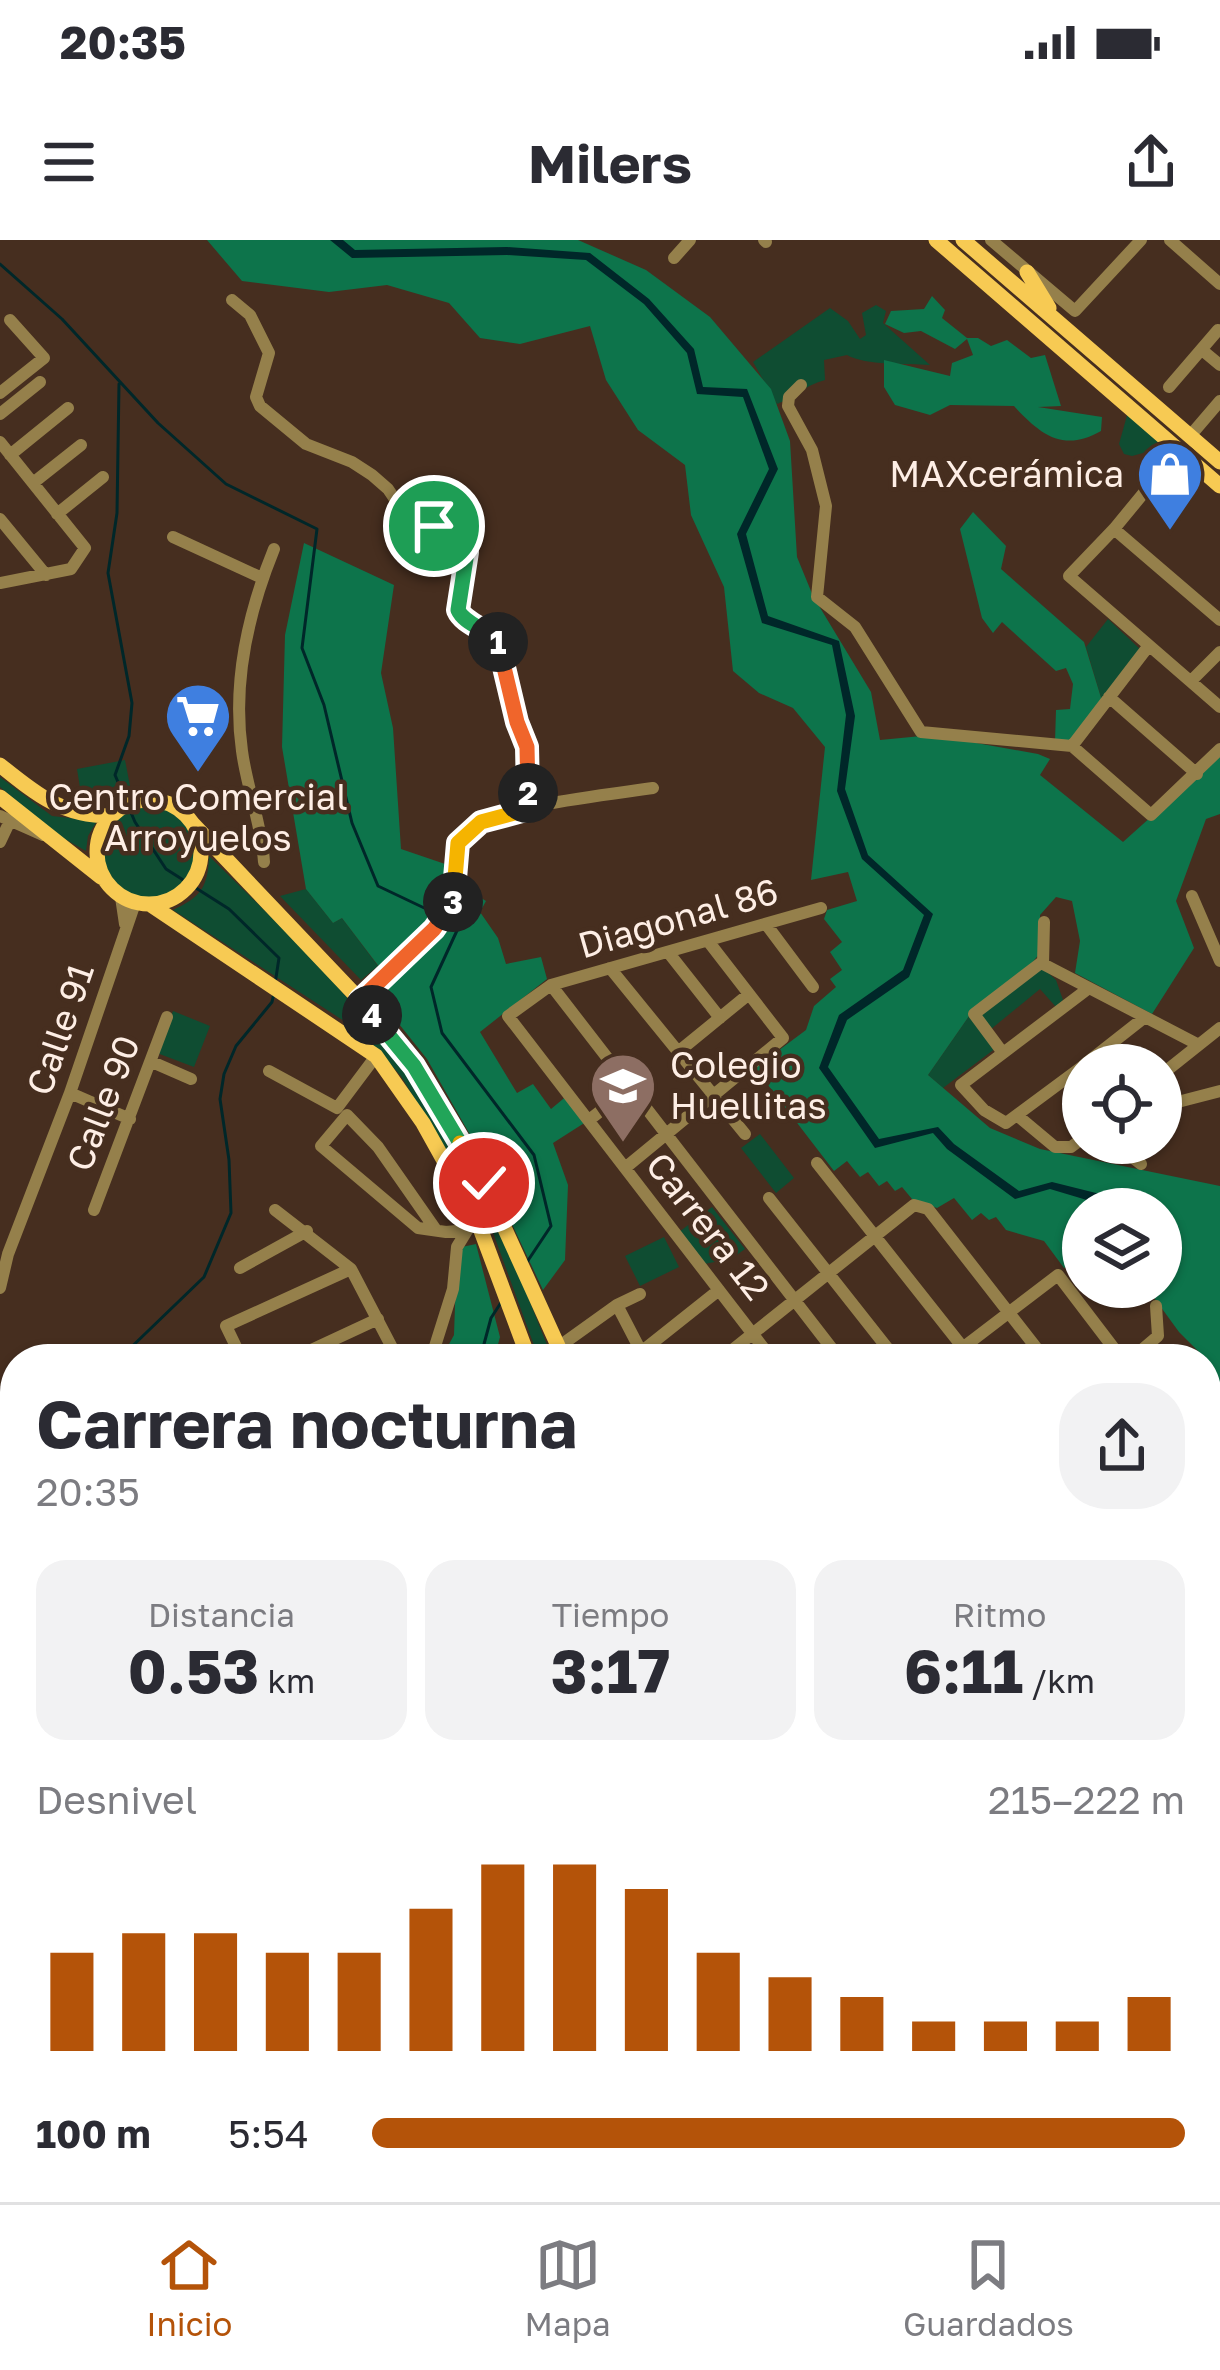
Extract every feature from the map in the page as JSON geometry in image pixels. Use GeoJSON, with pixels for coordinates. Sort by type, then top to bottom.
{"type":"FeatureCollection","features":[{"type":"Feature","properties":{"kind":"main road"},"geometry":{"type":"LineString","coordinates":[[936,240],[1220,486]]}},
{"type":"Feature","properties":{"kind":"main road"},"geometry":{"type":"LineString","coordinates":[[963,240],[1220,462]]}},
{"type":"Feature","properties":{"kind":"main road"},"geometry":{"type":"LineString","coordinates":[[1028,272],[1057,321]]}},
{"type":"Feature","properties":{"kind":"main road"},"geometry":{"type":"LineString","coordinates":[[0,765],[39,798],[69,812],[114,813]]}},
{"type":"Feature","properties":{"kind":"main road"},"geometry":{"type":"LineString","coordinates":[[0,797],[136,902],[376,1056],[423,1123],[494,1264],[523,1344]]}},
{"type":"Feature","properties":{"kind":"main road"},"geometry":{"type":"LineString","coordinates":[[103,878],[96,850],[100,832],[114,813],[132,802],[148,800],[169,804],[258,868],[414,1066],[484,1183],[556,1344]]}},
{"type":"Feature","properties":{"kind":"main road"},"geometry":{"type":"LineString","coordinates":[[136,902],[175,898],[194,882],[201,848],[193,824]]}},
{"type":"Feature","properties":{"kind":"street"},"geometry":{"type":"LineString","coordinates":[[674,258],[690,240]]}},
{"type":"Feature","properties":{"kind":"street"},"geometry":{"type":"LineString","coordinates":[[991,240],[1075,311],[1141,240]]}},
{"type":"Feature","properties":{"kind":"street"},"geometry":{"type":"LineString","coordinates":[[1170,240],[1220,284]]}},
{"type":"Feature","properties":{"kind":"street"},"geometry":{"type":"LineString","coordinates":[[232,300],[250,315],[269,353],[256,397],[260,406],[306,444],[373,475],[409,520],[434,526],[462,543],[467,552],[458,610],[461,617],[491,635],[504,657],[507,688],[527,747],[526,810]]}},
{"type":"Feature","properties":{"kind":"street"},"geometry":{"type":"LineString","coordinates":[[3,385],[44,358],[10,320]]}},
{"type":"Feature","properties":{"kind":"street"},"geometry":{"type":"LineString","coordinates":[[1168,387],[1218,331]]}},
{"type":"Feature","properties":{"kind":"street"},"geometry":{"type":"LineString","coordinates":[[1202,350],[1220,365]]}},
{"type":"Feature","properties":{"kind":"street"},"geometry":{"type":"LineString","coordinates":[[0,414],[40,382]]}},
{"type":"Feature","properties":{"kind":"street"},"geometry":{"type":"LineString","coordinates":[[801,386],[789,397],[788,406],[812,450],[826,506],[817,597],[855,627],[921,733],[1072,746],[1151,815],[1220,748]]}},
{"type":"Feature","properties":{"kind":"street"},"geometry":{"type":"LineString","coordinates":[[1190,436],[1220,401]]}},
{"type":"Feature","properties":{"kind":"street"},"geometry":{"type":"LineString","coordinates":[[10,455],[68,409]]}},
{"type":"Feature","properties":{"kind":"street"},"geometry":{"type":"LineString","coordinates":[[0,442],[85,548],[71,569],[0,583]]}},
{"type":"Feature","properties":{"kind":"street"},"geometry":{"type":"LineString","coordinates":[[33,483],[81,445]]}},
{"type":"Feature","properties":{"kind":"street"},"geometry":{"type":"LineString","coordinates":[[1179,450],[1114,530],[1069,576],[1147,648],[1220,706]]}},
{"type":"Feature","properties":{"kind":"street"},"geometry":{"type":"LineString","coordinates":[[57,514],[104,477]]}},
{"type":"Feature","properties":{"kind":"street"},"geometry":{"type":"LineString","coordinates":[[0,519],[46,575]]}},
{"type":"Feature","properties":{"kind":"street"},"geometry":{"type":"LineString","coordinates":[[1114,530],[1220,620]]}},
{"type":"Feature","properties":{"kind":"street"},"geometry":{"type":"LineString","coordinates":[[173,537],[262,578]]}},
{"type":"Feature","properties":{"kind":"street"},"geometry":{"type":"LineString","coordinates":[[258,868],[241,724],[247,623],[274,549]]}},
{"type":"Feature","properties":{"kind":"street"},"geometry":{"type":"LineString","coordinates":[[1072,746],[1147,648]]}},
{"type":"Feature","properties":{"kind":"street"},"geometry":{"type":"LineString","coordinates":[[1191,682],[1220,652]]}},
{"type":"Feature","properties":{"kind":"street"},"geometry":{"type":"LineString","coordinates":[[1108,697],[1197,774]]}},
{"type":"Feature","properties":{"kind":"street"},"geometry":{"type":"LineString","coordinates":[[360,1000],[434,929],[454,900],[454,859],[468,830],[526,810],[653,788]]}},
{"type":"Feature","properties":{"kind":"street"},"geometry":{"type":"LineString","coordinates":[[0,842],[4,820],[48,837]]}},
{"type":"Feature","properties":{"kind":"street"},"geometry":{"type":"LineString","coordinates":[[1192,896],[1220,962]]}},
{"type":"Feature","properties":{"kind":"street","name":"Calle 91"},"geometry":{"type":"LineString","coordinates":[[0,1288],[2,1264],[70,1093],[124,925],[136,902]]}},
{"type":"Feature","properties":{"kind":"street","name":"Diagonal 86"},"geometry":{"type":"LineString","coordinates":[[550,985],[821,908]]}},
{"type":"Feature","properties":{"kind":"street"},"geometry":{"type":"LineString","coordinates":[[1004,1053],[974,1014],[1042,962],[1044,922]]}},
{"type":"Feature","properties":{"kind":"street"},"geometry":{"type":"LineString","coordinates":[[766,924],[813,987]]}},
{"type":"Feature","properties":{"kind":"street"},"geometry":{"type":"LineString","coordinates":[[625,1168],[783,1038],[708,940]]}},
{"type":"Feature","properties":{"kind":"street"},"geometry":{"type":"LineString","coordinates":[[668,952],[720,1018]]}},
{"type":"Feature","properties":{"kind":"street"},"geometry":{"type":"LineString","coordinates":[[1042,962],[1199,1045]]}},
{"type":"Feature","properties":{"kind":"street"},"geometry":{"type":"LineString","coordinates":[[610,968],[745,1135]]}},
{"type":"Feature","properties":{"kind":"street"},"geometry":{"type":"LineString","coordinates":[[550,985],[829,1344]]}},
{"type":"Feature","properties":{"kind":"street","name":"Carrera 12"},"geometry":{"type":"LineString","coordinates":[[550,985],[508,1016],[761,1344]]}},
{"type":"Feature","properties":{"kind":"street"},"geometry":{"type":"LineString","coordinates":[[1062,1149],[1012,1119],[984,1110],[961,1085],[1089,988]]}},
{"type":"Feature","properties":{"kind":"street"},"geometry":{"type":"LineString","coordinates":[[677,1052],[749,994]]}},
{"type":"Feature","properties":{"kind":"street","name":"Calle 90"},"geometry":{"type":"LineString","coordinates":[[94,1210],[167,1017]]}},
{"type":"Feature","properties":{"kind":"street"},"geometry":{"type":"LineString","coordinates":[[1110,1044],[1145,1017]]}},
{"type":"Feature","properties":{"kind":"street"},"geometry":{"type":"LineString","coordinates":[[1182,1058],[1220,1028]]}},
{"type":"Feature","properties":{"kind":"street"},"geometry":{"type":"LineString","coordinates":[[269,1071],[337,1108],[376,1056]]}},
{"type":"Feature","properties":{"kind":"street"},"geometry":{"type":"LineString","coordinates":[[152,1062],[190,1078]]}},
{"type":"Feature","properties":{"kind":"street"},"geometry":{"type":"LineString","coordinates":[[1012,1119],[1062,1081]]}},
{"type":"Feature","properties":{"kind":"street"},"geometry":{"type":"LineString","coordinates":[[589,1120],[630,1088]]}},
{"type":"Feature","properties":{"kind":"street"},"geometry":{"type":"LineString","coordinates":[[1182,1103],[1220,1091]]}},
{"type":"Feature","properties":{"kind":"street"},"geometry":{"type":"LineString","coordinates":[[70,1093],[130,1118]]}},
{"type":"Feature","properties":{"kind":"street"},"geometry":{"type":"LineString","coordinates":[[441,1231],[378,1148],[346,1115],[321,1146],[418,1228],[441,1231],[472,1225]]}},
{"type":"Feature","properties":{"kind":"street"},"geometry":{"type":"LineString","coordinates":[[817,1163],[961,1344]]}},
{"type":"Feature","properties":{"kind":"street"},"geometry":{"type":"LineString","coordinates":[[769,1198],[884,1344]]}},
{"type":"Feature","properties":{"kind":"street"},"geometry":{"type":"LineString","coordinates":[[741,1344],[914,1204],[928,1209],[1034,1344]]}},
{"type":"Feature","properties":{"kind":"street"},"geometry":{"type":"LineString","coordinates":[[275,1210],[351,1269],[390,1344]]}},
{"type":"Feature","properties":{"kind":"street"},"geometry":{"type":"LineString","coordinates":[[436,1344],[453,1289],[457,1247],[472,1225]]}},
{"type":"Feature","properties":{"kind":"street"},"geometry":{"type":"LineString","coordinates":[[240,1268],[307,1231]]}},
{"type":"Feature","properties":{"kind":"street"},"geometry":{"type":"LineString","coordinates":[[235,1344],[226,1326],[351,1269]]}},
{"type":"Feature","properties":{"kind":"street"},"geometry":{"type":"LineString","coordinates":[[977,1344],[1058,1275],[1114,1344]]}},
{"type":"Feature","properties":{"kind":"street"},"geometry":{"type":"LineString","coordinates":[[656,1344],[719,1290]]}},
{"type":"Feature","properties":{"kind":"street"},"geometry":{"type":"LineString","coordinates":[[571,1344],[617,1305],[640,1294]]}},
{"type":"Feature","properties":{"kind":"street"},"geometry":{"type":"LineString","coordinates":[[617,1305],[637,1344]]}},
{"type":"Feature","properties":{"kind":"street"},"geometry":{"type":"LineString","coordinates":[[1147,1344],[1158,1336],[1156,1308]]}},
{"type":"Feature","properties":{"kind":"street"},"geometry":{"type":"LineString","coordinates":[[324,1344],[378,1319]]}},
{"type":"Feature","properties":{"kind":"green space"},"geometry":{"type":"Polygon","coordinates":[[[207,240],[578,240],[646,270],[710,317],[771,389],[790,441],[797,557],[813,596],[871,692],[880,740],[932,735],[1050,759],[1040,775],[1123,842],[1220,755],[1220,814],[1206,819],[1176,901],[1194,948],[1152,1014],[1075,973],[1080,941],[1072,901],[1056,897],[1040,915],[1041,952],[1015,983],[976,1006],[928,1075],[990,1128],[1062,1154],[1062,1164],[1113,1164],[1220,1186],[1220,1344],[1191,1344],[1162,1308],[1182,1308],[1182,1188],[1062,1188],[1062,1265],[1044,1241],[1006,1230],[996,1217],[989,1220],[981,1213],[972,1220],[954,1198],[937,1208],[912,1199],[902,1187],[895,1191],[887,1181],[879,1186],[868,1172],[860,1177],[847,1161],[834,1171],[755,1068],[806,1030],[814,1006],[836,987],[830,979],[842,970],[830,952],[842,942],[824,919],[827,910],[857,901],[848,872],[811,880],[825,747],[793,708],[759,693],[733,671],[724,587],[691,515],[685,465],[638,430],[606,380],[590,326],[520,344],[480,338],[449,303],[387,285],[329,292],[242,281],[207,240]]]}},
{"type":"Feature","properties":{"kind":"green space"},"geometry":{"type":"Polygon","coordinates":[[[932,296],[945,310],[942,318],[967,338],[991,346],[1007,340],[1031,358],[1045,355],[1061,406],[1038,407],[1102,417],[1101,431],[1075,440],[1053,437],[1014,406],[950,405],[930,415],[895,405],[884,387],[884,360],[950,376],[952,363],[973,355],[967,339],[955,349],[921,331],[904,333],[885,324],[891,311],[924,309],[932,296]]]}},
{"type":"Feature","properties":{"kind":"green space"},"geometry":{"type":"Polygon","coordinates":[[[876,305],[886,311],[883,323],[930,365],[875,362],[847,355],[824,360],[825,380],[777,404],[753,362],[830,308],[848,321],[860,339],[866,335],[862,313],[876,305]]]}},
{"type":"Feature","properties":{"kind":"green space"},"geometry":{"type":"Polygon","coordinates":[[[1128,412],[1165,447],[1124,454],[1119,444],[1128,412]]]}},
{"type":"Feature","properties":{"kind":"green space"},"geometry":{"type":"Polygon","coordinates":[[[973,512],[1006,546],[1001,569],[1084,642],[1102,701],[1069,744],[1055,742],[1056,710],[1070,709],[1073,684],[1066,668],[1056,671],[1002,622],[993,633],[982,618],[960,529],[973,512]]]}},
{"type":"Feature","properties":{"kind":"green space"},"geometry":{"type":"Polygon","coordinates":[[[304,543],[394,585],[381,673],[393,728],[401,849],[448,865],[468,890],[486,901],[480,912],[498,938],[506,964],[541,957],[547,979],[480,1032],[517,1093],[533,1084],[551,1109],[569,1094],[589,1120],[553,1143],[568,1185],[565,1260],[543,1290],[469,1133],[427,1059],[379,999],[450,921],[432,917],[380,968],[342,918],[333,923],[306,889],[282,747],[285,635],[304,543]]]}},
{"type":"Feature","properties":{"kind":"green space"},"geometry":{"type":"Polygon","coordinates":[[[1108,619],[1141,650],[1102,701],[1086,647],[1108,619]]]}},
{"type":"Feature","properties":{"kind":"green space"},"geometry":{"type":"Polygon","coordinates":[[[125,760],[131,791],[82,800],[77,769],[125,760]]]}},
{"type":"Feature","properties":{"kind":"green space"},"geometry":{"type":"Polygon","coordinates":[[[0,777],[52,816],[97,821],[86,851],[56,834],[0,787],[0,777]]]}},
{"type":"Feature","properties":{"kind":"green space"},"geometry":{"type":"Polygon","coordinates":[[[149,806],[167,809],[182,819],[192,834],[192,870],[182,885],[167,895],[149,898],[131,895],[116,885],[106,870],[103,852],[106,834],[116,819],[131,809],[149,806]]]}},
{"type":"Feature","properties":{"kind":"green space"},"geometry":{"type":"Polygon","coordinates":[[[209,856],[323,971],[426,1097],[482,1189],[547,1344],[534,1344],[491,1227],[401,1076],[361,1032],[173,910],[201,890],[209,856]]]}},
{"type":"Feature","properties":{"kind":"green space"},"geometry":{"type":"Polygon","coordinates":[[[306,889],[333,923],[342,918],[378,966],[361,980],[280,896],[306,889]]]}},
{"type":"Feature","properties":{"kind":"green space"},"geometry":{"type":"Polygon","coordinates":[[[1034,960],[1056,980],[1063,1000],[1056,1007],[1040,989],[985,1034],[996,1048],[943,1088],[928,1075],[976,1006],[1014,983],[1034,960]]]}},
{"type":"Feature","properties":{"kind":"green space"},"geometry":{"type":"Polygon","coordinates":[[[173,1011],[210,1026],[194,1067],[157,1053],[173,1011]]]}},
{"type":"Feature","properties":{"kind":"green space"},"geometry":{"type":"Polygon","coordinates":[[[760,1134],[794,1178],[776,1193],[741,1148],[760,1134]]]}},
{"type":"Feature","properties":{"kind":"green space"},"geometry":{"type":"Polygon","coordinates":[[[712,1207],[745,1249],[731,1259],[704,1264],[679,1232],[712,1207]]]}},
{"type":"Feature","properties":{"kind":"green space"},"geometry":{"type":"Polygon","coordinates":[[[664,1237],[679,1267],[640,1286],[625,1256],[664,1237]]]}},
{"type":"Feature","properties":{"kind":"green space"},"geometry":{"type":"Polygon","coordinates":[[[476,1244],[498,1344],[449,1344],[454,1335],[457,1248],[476,1244]]]}},
{"type":"Feature","properties":{"kind":"water"},"geometry":{"type":"Polygon","coordinates":[[[330,240],[343,240],[355,250],[507,247],[590,253],[649,299],[694,349],[703,387],[747,389],[778,469],[746,534],[768,616],[839,641],[855,716],[845,789],[868,855],[933,914],[909,977],[847,1020],[828,1067],[879,1139],[938,1127],[1019,1191],[1052,1182],[1076,1188],[1062,1188],[1062,1193],[1050,1189],[1015,1199],[947,1149],[933,1133],[875,1148],[819,1068],[839,1015],[903,970],[924,915],[862,859],[837,791],[846,715],[832,645],[762,623],[737,534],[769,469],[743,397],[697,394],[687,353],[644,304],[586,260],[507,255],[352,258],[330,240]]]}},
{"type":"Feature","properties":{"kind":"waterway"},"geometry":{"type":"LineString","coordinates":[[0,264],[62,319],[158,423],[226,484],[317,529],[302,648],[324,705],[352,823],[378,886],[439,915]]}},
{"type":"Feature","properties":{"kind":"waterway"},"geometry":{"type":"LineString","coordinates":[[119,384],[117,513],[108,573],[132,703],[129,736],[115,775],[135,822],[166,869],[229,909],[279,958],[275,984]]}},
{"type":"Feature","properties":{"kind":"waterway"},"geometry":{"type":"LineString","coordinates":[[448,919],[460,924],[431,987],[442,1033],[534,1155],[551,1226],[527,1262]]}},
{"type":"Feature","properties":{"kind":"waterway"},"geometry":{"type":"LineString","coordinates":[[135,1344],[204,1277],[231,1213],[220,1099],[224,1074],[236,1046],[272,1002],[274,993]]}},
{"type":"Feature","properties":{"kind":"waterway"},"geometry":{"type":"LineString","coordinates":[[484,1344],[502,1301]]}},
{"type":"Feature","properties":{"kind":"place","name":"MAXcerámica"},"geometry":{"type":"Point","coordinates":[1170,533]}},
{"type":"Feature","properties":{"kind":"place","name":"Centro Comercial Arroyuelos"},"geometry":{"type":"Point","coordinates":[198,775]}},
{"type":"Feature","properties":{"kind":"place","name":"Colegio Huellitas"},"geometry":{"type":"Point","coordinates":[623,1145]}},
{"type":"Feature","properties":{"kind":"route"},"geometry":{"type":"LineString","coordinates":[[434,526],[453,535],[467,552],[458,602],[461,617],[491,635],[504,657],[507,688],[527,747],[529,803],[526,810],[468,830],[454,859],[454,900],[434,929],[360,1000],[414,1066],[484,1183]]}}]}
